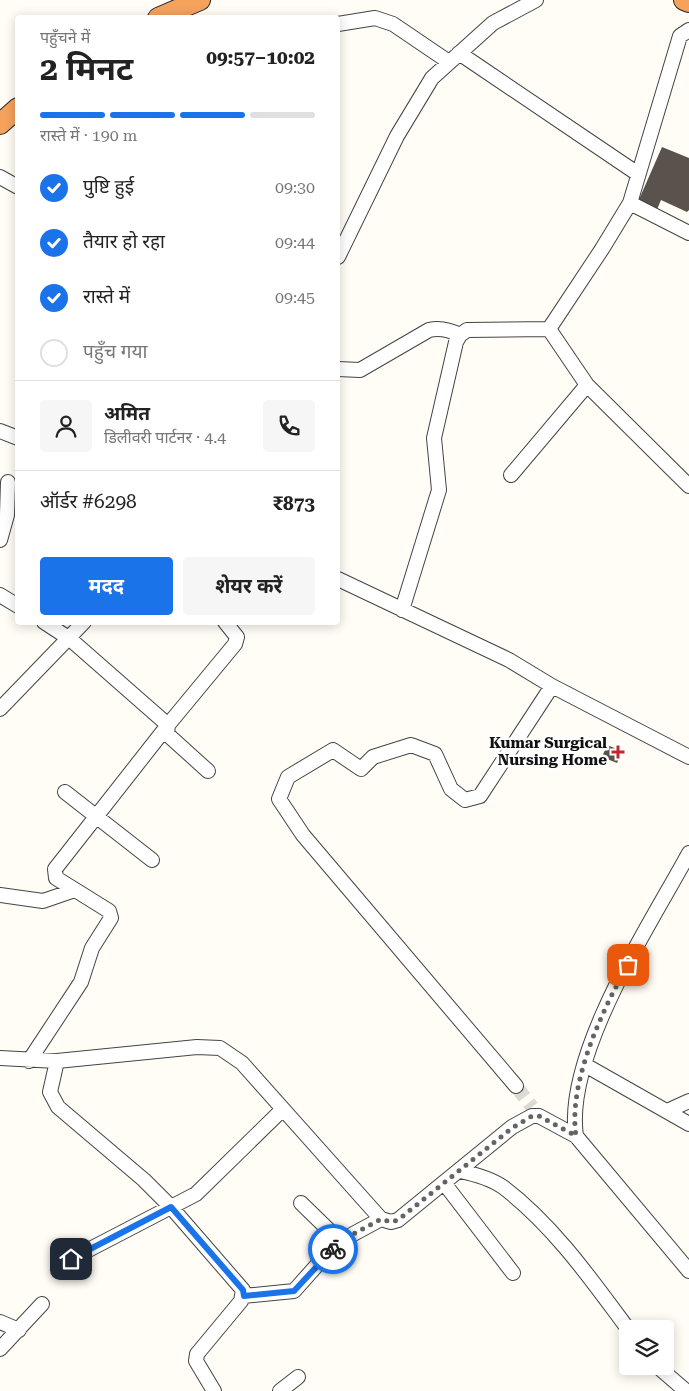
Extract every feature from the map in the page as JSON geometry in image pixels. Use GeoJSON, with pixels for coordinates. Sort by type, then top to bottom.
{"type":"FeatureCollection","features":[{"type":"Feature","properties":{"kind":"highway"},"geometry":{"type":"LineString","coordinates":[[165,15],[200,0]]}},
{"type":"Feature","properties":{"kind":"highway"},"geometry":{"type":"LineString","coordinates":[[684,0],[689,2]]}},
{"type":"Feature","properties":{"kind":"highway"},"geometry":{"type":"LineString","coordinates":[[0,124],[15,111]]}},
{"type":"Feature","properties":{"kind":"street"},"geometry":{"type":"LineString","coordinates":[[340,253],[416,101],[432,78],[493,23],[536,0]]}},
{"type":"Feature","properties":{"kind":"street"},"geometry":{"type":"LineString","coordinates":[[340,24],[375,18],[393,24],[454,58],[638,174]]}},
{"type":"Feature","properties":{"kind":"street"},"geometry":{"type":"LineString","coordinates":[[549,329],[630,203],[653,132],[680,36],[689,30]]}},
{"type":"Feature","properties":{"kind":"street"},"geometry":{"type":"LineString","coordinates":[[0,177],[15,185]]}},
{"type":"Feature","properties":{"kind":"street"},"geometry":{"type":"LineString","coordinates":[[630,203],[689,233]]}},
{"type":"Feature","properties":{"kind":"street"},"geometry":{"type":"LineString","coordinates":[[340,369],[360,370],[435,328],[451,330],[460,334]]}},
{"type":"Feature","properties":{"kind":"street"},"geometry":{"type":"LineString","coordinates":[[402,610],[439,490],[434,438],[456,342],[460,334],[477,328],[549,329]]}},
{"type":"Feature","properties":{"kind":"street"},"geometry":{"type":"LineString","coordinates":[[549,329],[587,385],[689,486]]}},
{"type":"Feature","properties":{"kind":"street"},"geometry":{"type":"LineString","coordinates":[[511,475],[587,385]]}},
{"type":"Feature","properties":{"kind":"street"},"geometry":{"type":"LineString","coordinates":[[0,431],[15,437]]}},
{"type":"Feature","properties":{"kind":"street"},"geometry":{"type":"LineString","coordinates":[[0,540],[7,515],[8,482]]}},
{"type":"Feature","properties":{"kind":"street"},"geometry":{"type":"LineString","coordinates":[[340,580],[509,660],[552,686],[689,757]]}},
{"type":"Feature","properties":{"kind":"street"},"geometry":{"type":"LineString","coordinates":[[0,595],[15,604]]}},
{"type":"Feature","properties":{"kind":"street"},"geometry":{"type":"LineString","coordinates":[[49,625],[70,639],[168,725]]}},
{"type":"Feature","properties":{"kind":"street"},"geometry":{"type":"LineString","coordinates":[[0,709],[82,625]]}},
{"type":"Feature","properties":{"kind":"street"},"geometry":{"type":"LineString","coordinates":[[28,1061],[81,982],[92,948],[111,918],[109,911],[56,878],[55,869],[95,816],[235,644],[237,637],[227,625]]}},
{"type":"Feature","properties":{"kind":"street"},"geometry":{"type":"LineString","coordinates":[[516,1086],[303,835],[279,799],[288,777],[333,750],[361,768],[373,757],[411,745],[435,754],[450,789],[465,800],[480,796],[552,686]]}},
{"type":"Feature","properties":{"kind":"street"},"geometry":{"type":"LineString","coordinates":[[168,725],[167,734],[208,771]]}},
{"type":"Feature","properties":{"kind":"street"},"geometry":{"type":"LineString","coordinates":[[64,792],[152,860]]}},
{"type":"Feature","properties":{"kind":"street"},"geometry":{"type":"LineString","coordinates":[[576,1136],[574,1120],[576,1092],[610,996],[689,853]]}},
{"type":"Feature","properties":{"kind":"street"},"geometry":{"type":"LineString","coordinates":[[0,895],[44,901],[74,890]]}},
{"type":"Feature","properties":{"kind":"street"},"geometry":{"type":"LineString","coordinates":[[0,1058],[28,1061],[57,1061],[197,1047],[220,1048],[242,1064],[381,1219],[391,1222],[398,1220],[512,1128],[532,1116],[536,1111],[576,1136],[689,1271]]}},
{"type":"Feature","properties":{"kind":"street"},"geometry":{"type":"LineString","coordinates":[[57,1061],[50,1092],[58,1107],[144,1180],[171,1207],[243,1290],[244,1296]]}},
{"type":"Feature","properties":{"kind":"street"},"geometry":{"type":"LineString","coordinates":[[585,1065],[689,1124]]}},
{"type":"Feature","properties":{"kind":"street"},"geometry":{"type":"LineString","coordinates":[[667,1111],[689,1101]]}},
{"type":"Feature","properties":{"kind":"street"},"geometry":{"type":"LineString","coordinates":[[71,1259],[196,1194],[283,1109]]}},
{"type":"Feature","properties":{"kind":"street"},"geometry":{"type":"LineString","coordinates":[[460,1171],[480,1176],[502,1187],[550,1231],[621,1320]]}},
{"type":"Feature","properties":{"kind":"street"},"geometry":{"type":"LineString","coordinates":[[444,1183],[513,1273]]}},
{"type":"Feature","properties":{"kind":"street"},"geometry":{"type":"LineString","coordinates":[[301,1202],[341,1242]]}},
{"type":"Feature","properties":{"kind":"street"},"geometry":{"type":"LineString","coordinates":[[214,1391],[196,1361],[197,1354],[244,1296],[294,1291],[326,1255],[341,1242],[381,1219]]}},
{"type":"Feature","properties":{"kind":"street"},"geometry":{"type":"LineString","coordinates":[[0,1349],[20,1330],[42,1304]]}},
{"type":"Feature","properties":{"kind":"street"},"geometry":{"type":"LineString","coordinates":[[0,1322],[20,1330]]}},
{"type":"Feature","properties":{"kind":"street"},"geometry":{"type":"LineString","coordinates":[[667,1375],[686,1391]]}},
{"type":"Feature","properties":{"kind":"street"},"geometry":{"type":"LineString","coordinates":[[280,1391],[298,1377]]}},
{"type":"Feature","properties":{"kind":"building"},"geometry":{"type":"Polygon","coordinates":[[[662,147],[689,158],[689,210],[687,212],[661,200],[656,212],[637,204],[662,147]]]}},
{"type":"Feature","properties":{"kind":"building"},"geometry":{"type":"Polygon","coordinates":[[[607,745],[622,751],[617,763],[602,757],[607,745]]]}},
{"type":"Feature","properties":{"kind":"tunnel"},"geometry":{"type":"LineString","coordinates":[[516,1086],[532,1107]]}},
{"type":"Feature","properties":{"kind":"way so far"},"geometry":{"type":"LineString","coordinates":[[333,1249],[344,1239],[381,1219],[391,1222],[398,1220],[512,1128],[532,1116],[539,1116],[548,1120],[576,1136],[574,1120],[576,1092],[598,1025],[610,996],[628,965]]}},
{"type":"Feature","properties":{"kind":"place","name":"Kumar Surgical Nursing Home"},"geometry":{"type":"Point","coordinates":[618,752]}},
{"type":"Feature","properties":{"kind":"route"},"geometry":{"type":"LineString","coordinates":[[71,1259],[171,1207],[243,1290],[244,1296],[294,1291],[333,1249]]}}]}
